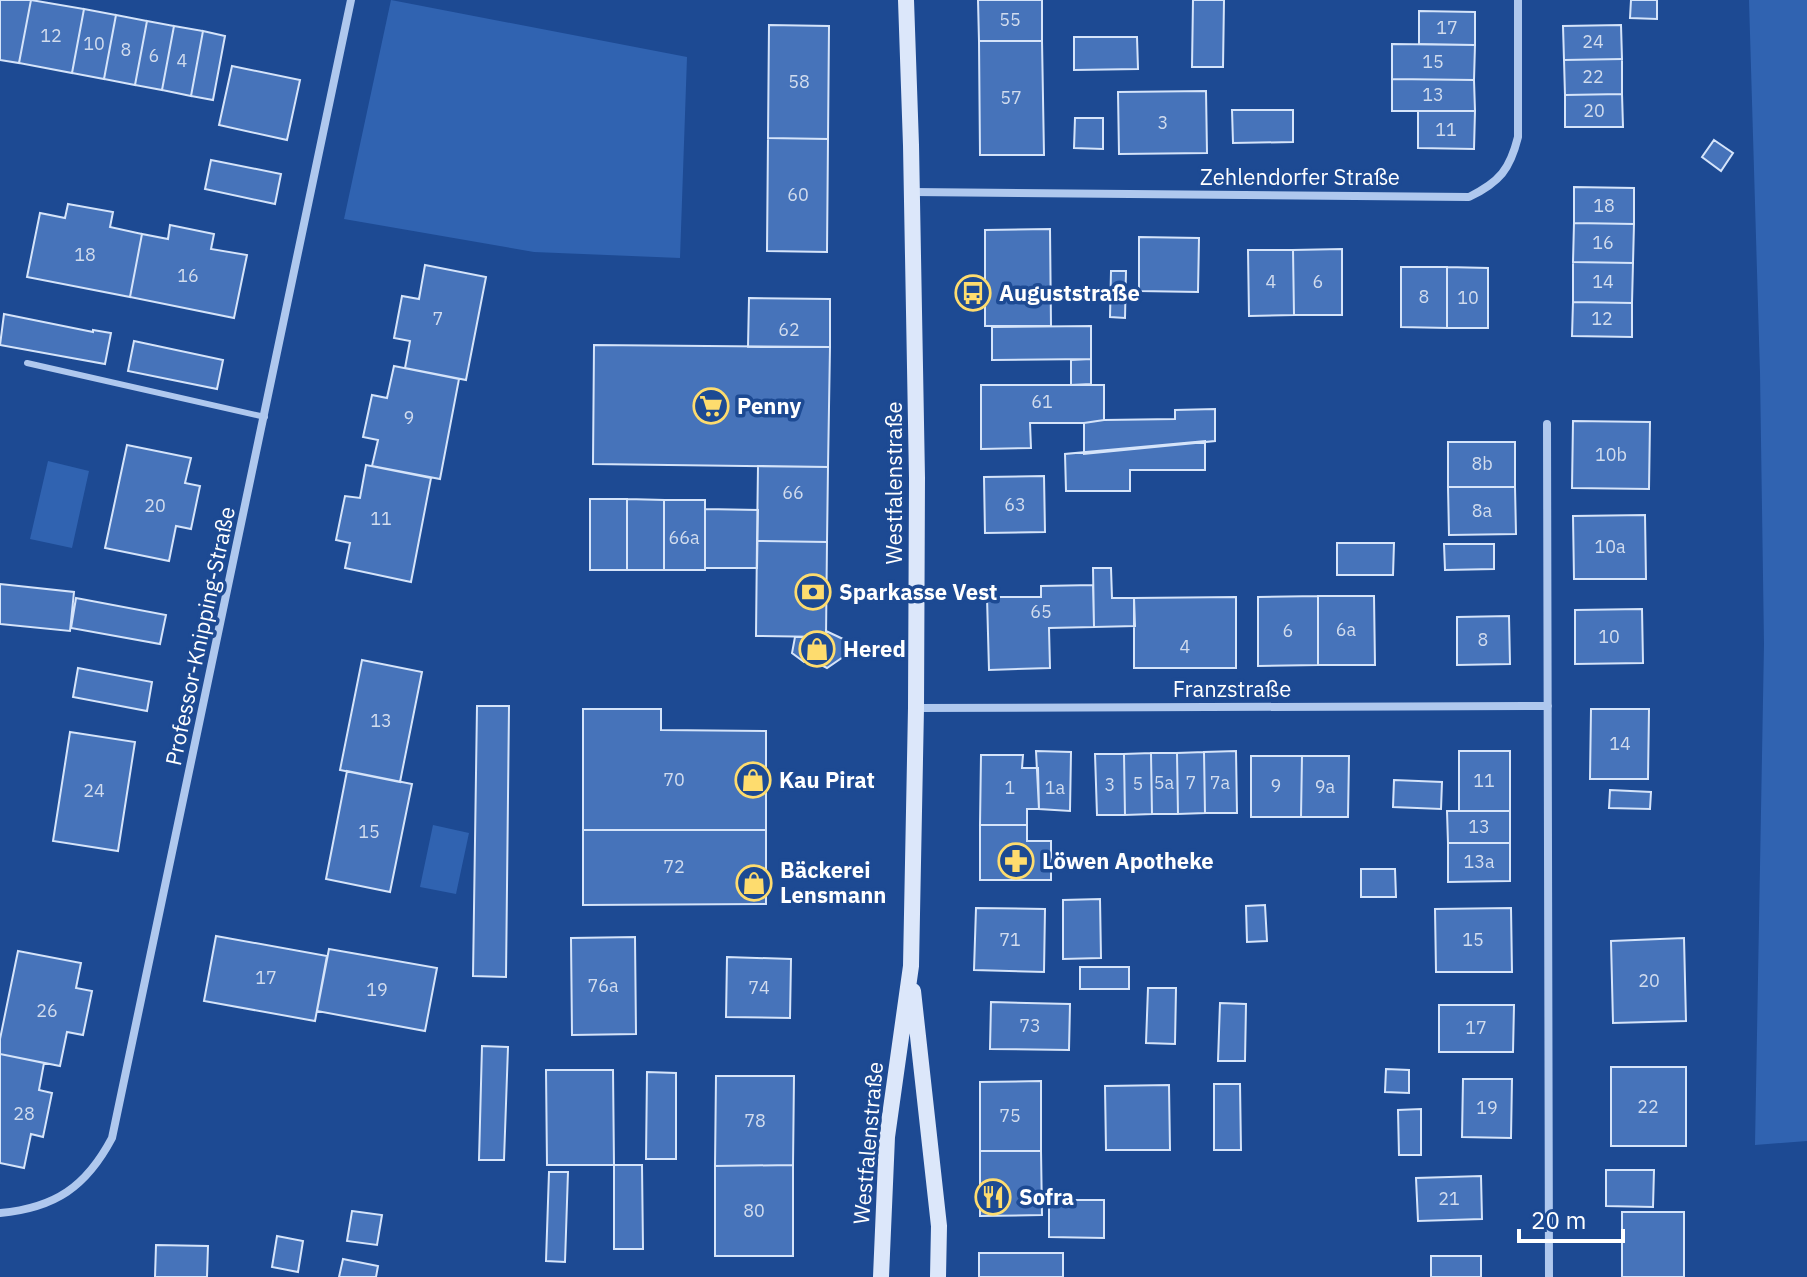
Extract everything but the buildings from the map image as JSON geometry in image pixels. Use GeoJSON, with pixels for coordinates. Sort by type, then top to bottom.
{"type":"FeatureCollection","features":[{"type":"Feature","properties":{"kind":"main road","name":"Westfalenstraße"},"geometry":{"type":"LineString","coordinates":[[881,1277],[887,1137],[911,966],[917,478],[906,0]]}},
{"type":"Feature","properties":{"kind":"main road","name":"Westfalenstraße"},"geometry":{"type":"LineString","coordinates":[[911,966],[939,1226],[938,1277]]}},
{"type":"Feature","properties":{"kind":"street","name":"Professor-Knipping-Straße"},"geometry":{"type":"LineString","coordinates":[[0,1213],[27,1210],[66,1194],[98,1166],[112,1138],[351,0]]}},
{"type":"Feature","properties":{"kind":"street","name":"Zehlendorfer Straße"},"geometry":{"type":"LineString","coordinates":[[912,192],[1469,197],[1491,186],[1503,173],[1513,157],[1518,137],[1518,0]]}},
{"type":"Feature","properties":{"kind":"street"},"geometry":{"type":"LineString","coordinates":[[1547,424],[1549,1277]]}},
{"type":"Feature","properties":{"kind":"street","name":"Franzstraße"},"geometry":{"type":"LineString","coordinates":[[916,708],[1548,706]]}},
{"type":"Feature","properties":{"kind":"lane"},"geometry":{"type":"LineString","coordinates":[[27,363],[265,417]]}},
{"type":"Feature","properties":{"kind":"shaded area"},"geometry":{"type":"Polygon","coordinates":[[[391,0],[687,57],[680,258],[534,252],[344,219],[391,0]]]}},
{"type":"Feature","properties":{"kind":"shaded area"},"geometry":{"type":"Polygon","coordinates":[[[1749,0],[1807,0],[1807,1141],[1755,1145],[1764,644],[1749,0]]]}},
{"type":"Feature","properties":{"kind":"shaded area"},"geometry":{"type":"Polygon","coordinates":[[[48,461],[89,471],[72,548],[30,539],[48,461]]]}},
{"type":"Feature","properties":{"kind":"shaded area"},"geometry":{"type":"Polygon","coordinates":[[[433,825],[469,833],[456,894],[420,887],[433,825]]]}},
{"type":"Feature","properties":{"kind":"place","name":"Auguststraße"},"geometry":{"type":"Point","coordinates":[973,293]}},
{"type":"Feature","properties":{"kind":"place","name":"Penny"},"geometry":{"type":"Point","coordinates":[711,406]}},
{"type":"Feature","properties":{"kind":"place","name":"Sparkasse Vest"},"geometry":{"type":"Point","coordinates":[813,592]}},
{"type":"Feature","properties":{"kind":"place","name":"Hered"},"geometry":{"type":"Point","coordinates":[817,649]}},
{"type":"Feature","properties":{"kind":"place","name":"Kau Pirat"},"geometry":{"type":"Point","coordinates":[753,780]}},
{"type":"Feature","properties":{"kind":"place","name":"Löwen Apotheke"},"geometry":{"type":"Point","coordinates":[1016,861]}},
{"type":"Feature","properties":{"kind":"place","name":"Bäckerei Lensmann"},"geometry":{"type":"Point","coordinates":[754,883]}},
{"type":"Feature","properties":{"kind":"place","name":"Sofra"},"geometry":{"type":"Point","coordinates":[993,1197]}}]}
